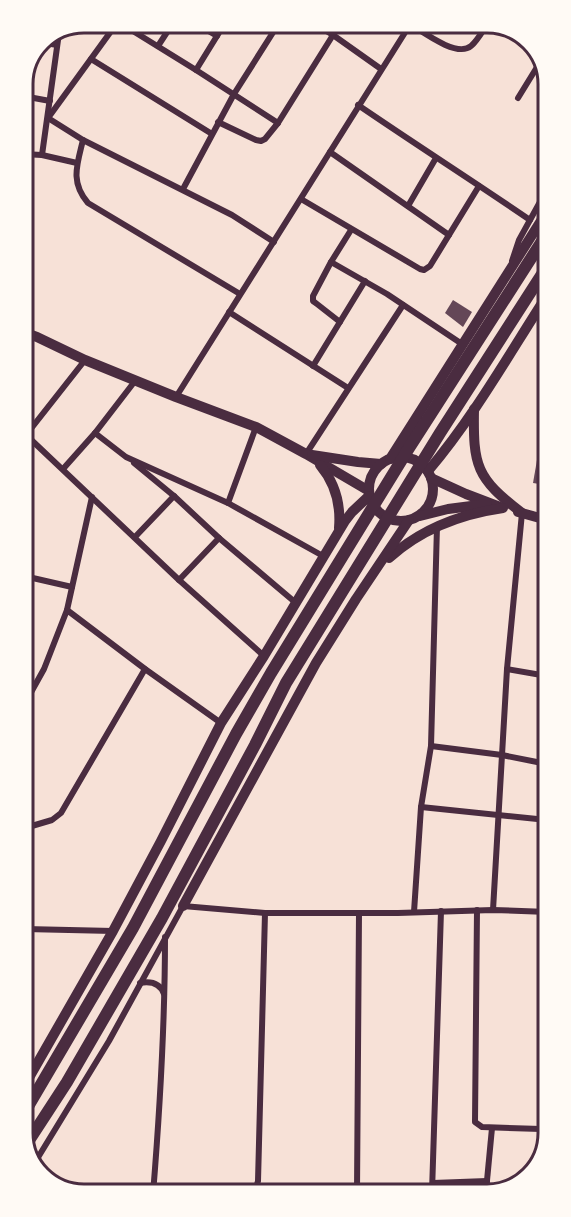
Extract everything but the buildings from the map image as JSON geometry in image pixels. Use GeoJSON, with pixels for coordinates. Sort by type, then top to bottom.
{"type":"FeatureCollection","features":[{"type":"Feature","properties":{"kind":"highway"},"geometry":{"type":"LineString","coordinates":[[33,1098],[133,928],[271,673],[424,424],[538,248]]}},
{"type":"Feature","properties":{"kind":"highway"},"geometry":{"type":"LineString","coordinates":[[33,1134],[67,1082],[189,867],[286,683],[440,433],[538,281]]}},
{"type":"Feature","properties":{"kind":"main road"},"geometry":{"type":"LineString","coordinates":[[491,503],[448,509],[394,521],[381,514],[372,503],[369,494],[371,476],[385,461],[538,226]]}},
{"type":"Feature","properties":{"kind":"main road"},"geometry":{"type":"LineString","coordinates":[[183,906],[316,663],[377,568],[414,518],[426,510],[430,503],[433,486],[430,475],[538,309]]}},
{"type":"Feature","properties":{"kind":"main road"},"geometry":{"type":"LineString","coordinates":[[33,336],[135,381],[256,427],[306,454],[369,494]]}},
{"type":"Feature","properties":{"kind":"main road"},"geometry":{"type":"LineString","coordinates":[[474,408],[474,444],[476,459],[481,471],[487,482],[522,513]]}},
{"type":"Feature","properties":{"kind":"main road"},"geometry":{"type":"LineString","coordinates":[[306,454],[348,461],[411,458],[430,475],[466,494],[538,518]]}},
{"type":"Feature","properties":{"kind":"main road"},"geometry":{"type":"LineString","coordinates":[[306,454],[318,463],[334,487],[339,509],[339,531]]}},
{"type":"Feature","properties":{"kind":"main road"},"geometry":{"type":"LineString","coordinates":[[33,1071],[113,931],[221,723],[264,657],[339,531],[352,512],[369,494]]}},
{"type":"Feature","properties":{"kind":"main road"},"geometry":{"type":"LineString","coordinates":[[377,568],[409,542],[437,526],[481,511],[503,508]]}},
{"type":"Feature","properties":{"kind":"street"},"geometry":{"type":"LineString","coordinates":[[48,118],[111,33]]}},
{"type":"Feature","properties":{"kind":"street"},"geometry":{"type":"LineString","coordinates":[[137,33],[278,123]]}},
{"type":"Feature","properties":{"kind":"street"},"geometry":{"type":"LineString","coordinates":[[158,46],[166,33]]}},
{"type":"Feature","properties":{"kind":"street"},"geometry":{"type":"LineString","coordinates":[[212,33],[217,36]]}},
{"type":"Feature","properties":{"kind":"street"},"geometry":{"type":"LineString","coordinates":[[196,70],[219,33]]}},
{"type":"Feature","properties":{"kind":"street"},"geometry":{"type":"LineString","coordinates":[[183,189],[234,94],[273,33]]}},
{"type":"Feature","properties":{"kind":"street"},"geometry":{"type":"LineString","coordinates":[[330,33],[381,69]]}},
{"type":"Feature","properties":{"kind":"street"},"geometry":{"type":"LineString","coordinates":[[176,397],[404,33]]}},
{"type":"Feature","properties":{"kind":"street"},"geometry":{"type":"LineString","coordinates":[[423,33],[445,45],[464,50],[469,48],[480,33]]}},
{"type":"Feature","properties":{"kind":"street"},"geometry":{"type":"LineString","coordinates":[[218,122],[261,141],[278,123],[333,35]]}},
{"type":"Feature","properties":{"kind":"street"},"geometry":{"type":"LineString","coordinates":[[42,155],[57,41]]}},
{"type":"Feature","properties":{"kind":"street"},"geometry":{"type":"LineString","coordinates":[[52,44],[57,45]]}},
{"type":"Feature","properties":{"kind":"street"},"geometry":{"type":"LineString","coordinates":[[91,59],[212,134]]}},
{"type":"Feature","properties":{"kind":"street"},"geometry":{"type":"LineString","coordinates":[[518,98],[536,69]]}},
{"type":"Feature","properties":{"kind":"street"},"geometry":{"type":"LineString","coordinates":[[33,98],[50,101]]}},
{"type":"Feature","properties":{"kind":"street"},"geometry":{"type":"LineString","coordinates":[[358,105],[530,220]]}},
{"type":"Feature","properties":{"kind":"street"},"geometry":{"type":"LineString","coordinates":[[48,118],[83,140],[232,215],[274,242]]}},
{"type":"Feature","properties":{"kind":"street"},"geometry":{"type":"LineString","coordinates":[[83,140],[77,162],[76,183],[88,203],[240,294]]}},
{"type":"Feature","properties":{"kind":"street"},"geometry":{"type":"LineString","coordinates":[[330,152],[449,235]]}},
{"type":"Feature","properties":{"kind":"street"},"geometry":{"type":"LineString","coordinates":[[33,155],[77,162]]}},
{"type":"Feature","properties":{"kind":"street"},"geometry":{"type":"LineString","coordinates":[[408,206],[435,158]]}},
{"type":"Feature","properties":{"kind":"street"},"geometry":{"type":"LineString","coordinates":[[301,199],[351,230],[424,270],[430,266],[480,186]]}},
{"type":"Feature","properties":{"kind":"street"},"geometry":{"type":"LineString","coordinates":[[511,268],[515,249],[538,206]]}},
{"type":"Feature","properties":{"kind":"street"},"geometry":{"type":"LineString","coordinates":[[340,322],[313,301],[315,292],[351,230]]}},
{"type":"Feature","properties":{"kind":"street"},"geometry":{"type":"LineString","coordinates":[[332,262],[462,344]]}},
{"type":"Feature","properties":{"kind":"street"},"geometry":{"type":"LineString","coordinates":[[313,366],[365,281]]}},
{"type":"Feature","properties":{"kind":"street"},"geometry":{"type":"LineString","coordinates":[[306,454],[403,305]]}},
{"type":"Feature","properties":{"kind":"street"},"geometry":{"type":"LineString","coordinates":[[229,312],[348,388]]}},
{"type":"Feature","properties":{"kind":"street"},"geometry":{"type":"LineString","coordinates":[[33,424],[85,360]]}},
{"type":"Feature","properties":{"kind":"street"},"geometry":{"type":"LineString","coordinates":[[63,469],[135,381]]}},
{"type":"Feature","properties":{"kind":"street"},"geometry":{"type":"LineString","coordinates":[[228,503],[256,427]]}},
{"type":"Feature","properties":{"kind":"street"},"geometry":{"type":"LineString","coordinates":[[94,433],[174,496],[219,538],[296,603]]}},
{"type":"Feature","properties":{"kind":"street"},"geometry":{"type":"LineString","coordinates":[[33,441],[264,657]]}},
{"type":"Feature","properties":{"kind":"street"},"geometry":{"type":"LineString","coordinates":[[126,457],[228,503],[323,556]]}},
{"type":"Feature","properties":{"kind":"street"},"geometry":{"type":"LineString","coordinates":[[135,537],[174,496]]}},
{"type":"Feature","properties":{"kind":"street"},"geometry":{"type":"LineString","coordinates":[[33,689],[44,669],[67,610],[92,497]]}},
{"type":"Feature","properties":{"kind":"street"},"geometry":{"type":"LineString","coordinates":[[493,910],[507,669],[522,513]]}},
{"type":"Feature","properties":{"kind":"street"},"geometry":{"type":"LineString","coordinates":[[414,912],[421,807],[431,746],[437,526]]}},
{"type":"Feature","properties":{"kind":"street"},"geometry":{"type":"LineString","coordinates":[[179,580],[219,538]]}},
{"type":"Feature","properties":{"kind":"street"},"geometry":{"type":"LineString","coordinates":[[33,578],[72,587]]}},
{"type":"Feature","properties":{"kind":"street"},"geometry":{"type":"LineString","coordinates":[[67,610],[221,723]]}},
{"type":"Feature","properties":{"kind":"street"},"geometry":{"type":"LineString","coordinates":[[33,826],[52,820],[62,813],[145,669]]}},
{"type":"Feature","properties":{"kind":"street"},"geometry":{"type":"LineString","coordinates":[[507,669],[538,674]]}},
{"type":"Feature","properties":{"kind":"street"},"geometry":{"type":"LineString","coordinates":[[431,746],[538,762]]}},
{"type":"Feature","properties":{"kind":"street"},"geometry":{"type":"LineString","coordinates":[[421,807],[538,819]]}},
{"type":"Feature","properties":{"kind":"street"},"geometry":{"type":"LineString","coordinates":[[38,1155],[105,1048],[183,906],[265,913],[477,910],[538,912]]}},
{"type":"Feature","properties":{"kind":"street"},"geometry":{"type":"LineString","coordinates":[[477,910],[475,1122],[482,1127],[538,1129]]}},
{"type":"Feature","properties":{"kind":"street"},"geometry":{"type":"LineString","coordinates":[[441,911],[433,1183],[487,1181]]}},
{"type":"Feature","properties":{"kind":"street"},"geometry":{"type":"LineString","coordinates":[[257,1184],[265,913]]}},
{"type":"Feature","properties":{"kind":"street"},"geometry":{"type":"LineString","coordinates":[[357,1184],[359,913]]}},
{"type":"Feature","properties":{"kind":"street"},"geometry":{"type":"LineString","coordinates":[[33,929],[113,931]]}},
{"type":"Feature","properties":{"kind":"street"},"geometry":{"type":"LineString","coordinates":[[154,1184],[161,1095],[165,936]]}},
{"type":"Feature","properties":{"kind":"street"},"geometry":{"type":"LineString","coordinates":[[140,983],[155,983],[162,989],[165,996]]}},
{"type":"Feature","properties":{"kind":"street"},"geometry":{"type":"LineString","coordinates":[[487,1184],[492,1128]]}}]}
